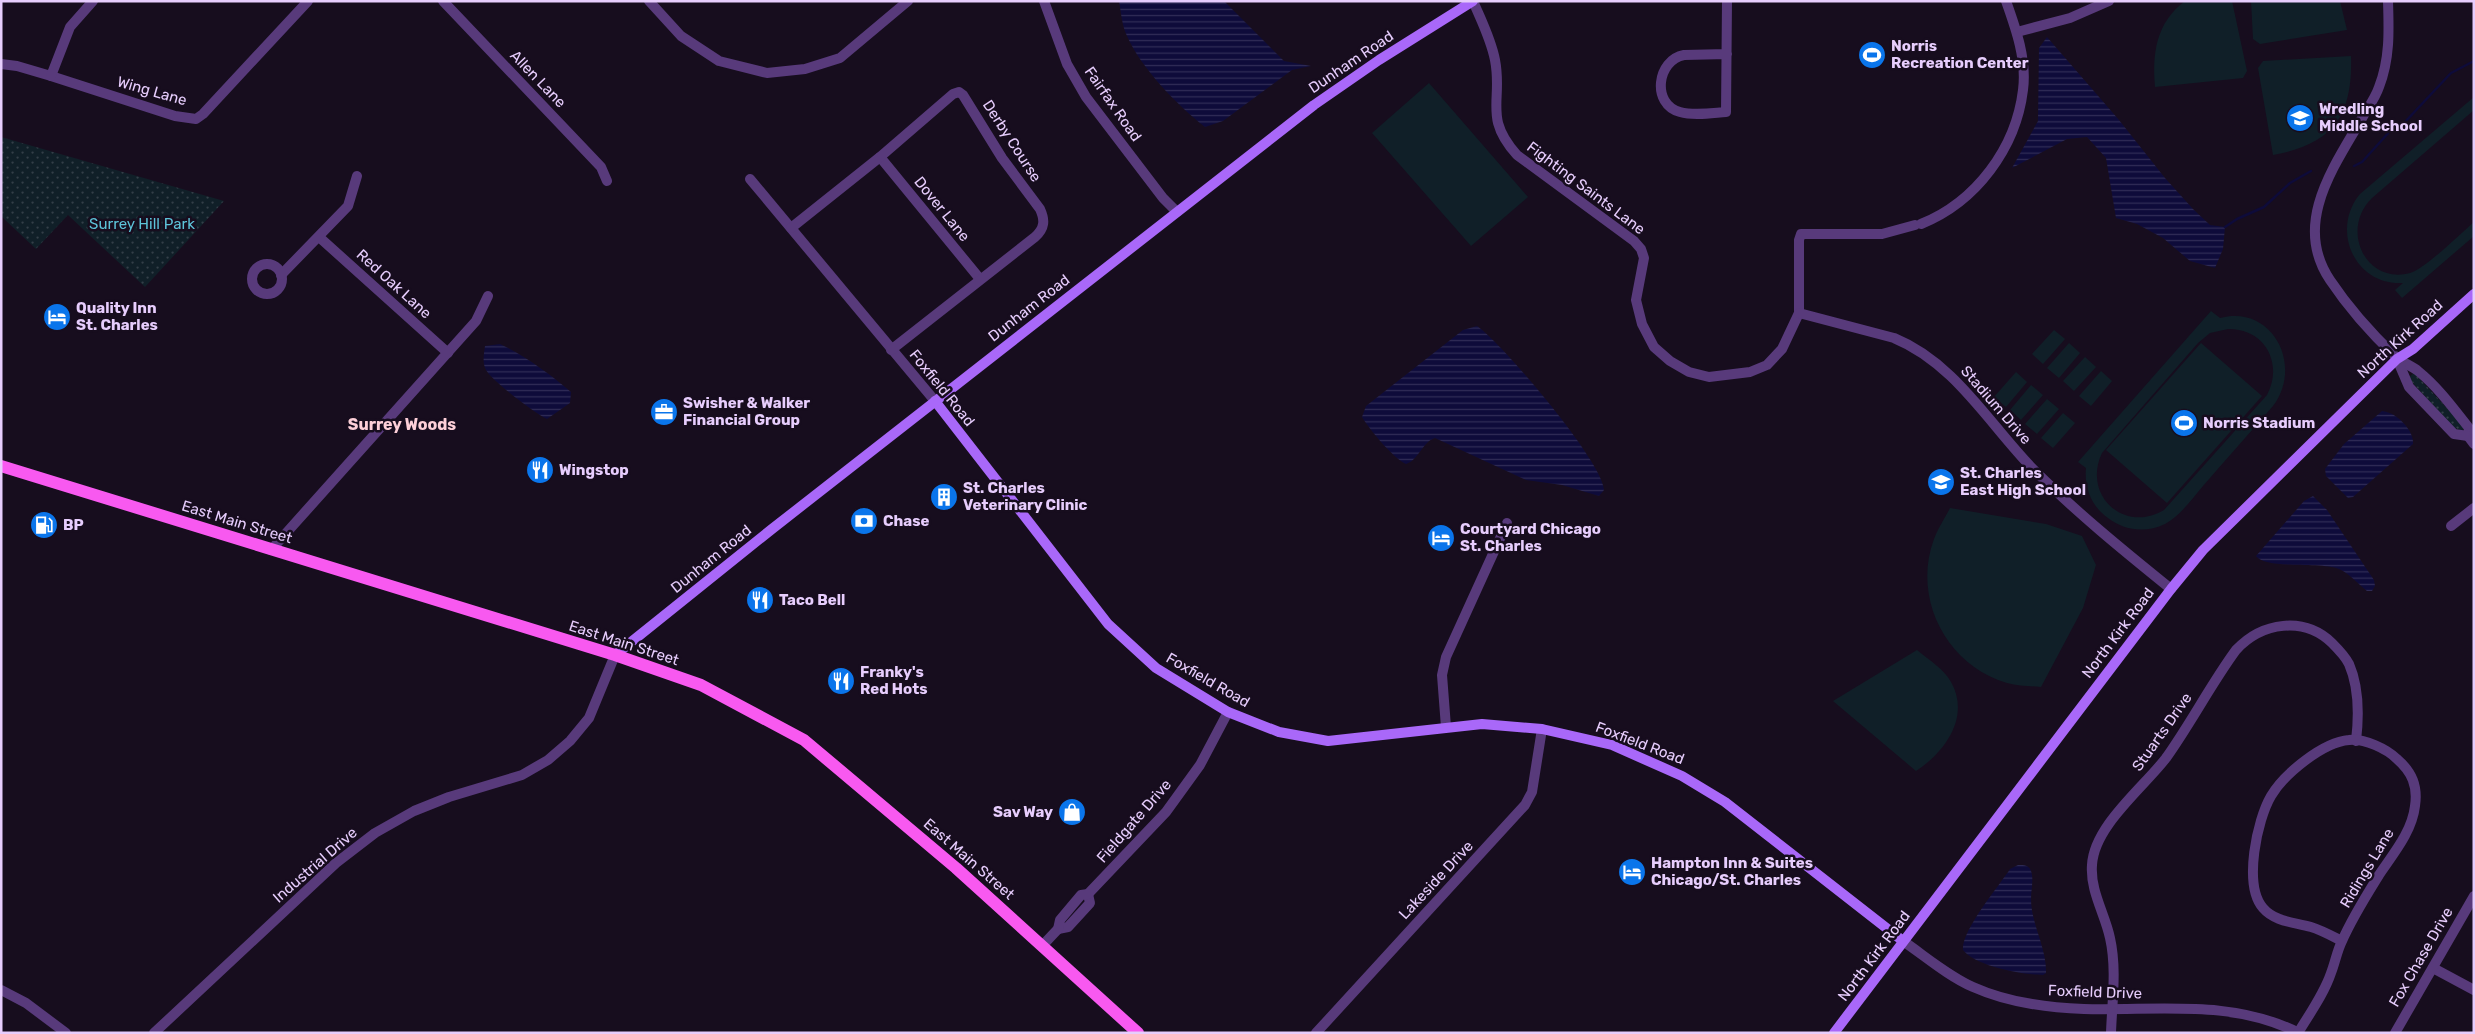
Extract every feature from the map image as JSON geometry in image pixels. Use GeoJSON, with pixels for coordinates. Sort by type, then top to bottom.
{"type":"FeatureCollection","features":[{"type":"Feature","properties":{"kind":"main road","name":"East Main Street"},"geometry":{"type":"LineString","coordinates":[[1,466],[615,655],[701,685],[804,740],[956,868],[1138,1033]]}},
{"type":"Feature","properties":{"kind":"street"},"geometry":{"type":"LineString","coordinates":[[51,76],[70,27],[93,1]]}},
{"type":"Feature","properties":{"kind":"street","name":"Wing Lane"},"geometry":{"type":"LineString","coordinates":[[1,64],[17,66],[51,76],[175,116],[196,119],[308,1]]}},
{"type":"Feature","properties":{"kind":"street","name":"Allen Lane"},"geometry":{"type":"LineString","coordinates":[[443,1],[601,167],[607,180]]}},
{"type":"Feature","properties":{"kind":"street"},"geometry":{"type":"LineString","coordinates":[[649,1],[681,36],[719,62],[743,69],[776,73],[804,69],[840,58],[908,1]]}},
{"type":"Feature","properties":{"kind":"street","name":"Fairfax Road"},"geometry":{"type":"LineString","coordinates":[[1044,1],[1067,64],[1086,97],[1163,198],[1177,212]]}},
{"type":"Feature","properties":{"kind":"street","name":"Dunham Road"},"geometry":{"type":"LineString","coordinates":[[615,655],[935,401],[1314,105],[1379,60],[1473,1]]}},
{"type":"Feature","properties":{"kind":"street","name":"Fighting Saints Lane"},"geometry":{"type":"LineString","coordinates":[[1473,1],[1488,36],[1495,61],[1495,106],[1497,123],[1504,141],[1517,156],[1634,241],[1642,249],[1644,258],[1636,300],[1642,324],[1654,346],[1670,361],[1689,372],[1709,377],[1750,372],[1767,365],[1782,349],[1799,313]]}},
{"type":"Feature","properties":{"kind":"street"},"geometry":{"type":"LineString","coordinates":[[1726,54],[1678,56],[1664,68],[1660,86],[1664,101],[1679,112],[1726,112],[1727,1]]}},
{"type":"Feature","properties":{"kind":"street"},"geometry":{"type":"LineString","coordinates":[[1799,313],[1799,240],[1802,234],[1882,234],[1918,224],[1937,216],[1978,185],[1993,169],[2014,126],[2023,90],[2017,32],[2006,1]]}},
{"type":"Feature","properties":{"kind":"street"},"geometry":{"type":"LineString","coordinates":[[2017,32],[2070,18],[2109,1]]}},
{"type":"Feature","properties":{"kind":"street"},"geometry":{"type":"LineString","coordinates":[[2388,1],[2389,35],[2387,62],[2379,89],[2318,201],[2315,229],[2318,255],[2329,279],[2397,358],[2419,372],[2451,405],[2469,428],[2471,440],[2454,434],[2409,387],[2397,358]]}},
{"type":"Feature","properties":{"kind":"street","name":"Derby Course"},"geometry":{"type":"LineString","coordinates":[[791,228],[880,157],[953,94],[958,92],[963,95],[1002,158],[1044,216],[1044,226],[1040,232],[891,350]]}},
{"type":"Feature","properties":{"kind":"street","name":"Dover Lane"},"geometry":{"type":"LineString","coordinates":[[880,157],[980,279]]}},
{"type":"Feature","properties":{"kind":"street"},"geometry":{"type":"LineString","coordinates":[[281,275],[348,206],[357,176]]}},
{"type":"Feature","properties":{"kind":"street","name":"Foxfield Road"},"geometry":{"type":"LineString","coordinates":[[750,179],[935,401],[1108,624],[1156,668],[1228,712],[1278,732],[1328,741],[1482,724],[1542,729],[1612,745],[1682,776],[1725,802],[1903,941]]}},
{"type":"Feature","properties":{"kind":"street","name":"Red Oak Lane"},"geometry":{"type":"LineString","coordinates":[[319,237],[448,353]]}},
{"type":"Feature","properties":{"kind":"street","name":"North Kirk Road"},"geometry":{"type":"LineString","coordinates":[[1834,1033],[2171,589],[2204,550],[2397,358],[2413,348],[2474,294]]}},
{"type":"Feature","properties":{"kind":"street"},"geometry":{"type":"LineString","coordinates":[[271,550],[476,321],[488,296]]}},
{"type":"Feature","properties":{"kind":"street","name":"Stadium Drive"},"geometry":{"type":"LineString","coordinates":[[1799,313],[1908,343],[1947,372],[1968,393],[2006,441],[2034,470],[2126,553],[2171,589]]}},
{"type":"Feature","properties":{"kind":"street"},"geometry":{"type":"LineString","coordinates":[[2451,526],[2474,508]]}},
{"type":"Feature","properties":{"kind":"street"},"geometry":{"type":"LineString","coordinates":[[1446,727],[1442,675],[1446,657],[1507,524]]}},
{"type":"Feature","properties":{"kind":"street","name":"Stuarts Drive"},"geometry":{"type":"LineString","coordinates":[[2111,1033],[2113,963],[2110,938],[2092,882],[2094,850],[2103,832],[2167,756],[2236,650],[2256,634],[2287,625],[2305,627],[2328,639],[2344,655],[2352,671],[2358,702],[2356,740]]}},
{"type":"Feature","properties":{"kind":"street","name":"Industrial Drive"},"geometry":{"type":"LineString","coordinates":[[154,1033],[336,864],[375,833],[414,811],[449,797],[522,775],[548,760],[570,741],[589,718],[615,655]]}},
{"type":"Feature","properties":{"kind":"street","name":"Fieldgate Drive"},"geometry":{"type":"LineString","coordinates":[[1042,946],[1058,929],[1068,926],[1090,902],[1088,894],[1166,812],[1200,765],[1228,712]]}},
{"type":"Feature","properties":{"kind":"street","name":"Lakeside Drive"},"geometry":{"type":"LineString","coordinates":[[1316,1033],[1526,805],[1532,792],[1542,729]]}},
{"type":"Feature","properties":{"kind":"street"},"geometry":{"type":"LineString","coordinates":[[2342,941],[2312,928],[2285,922],[2270,915],[2258,902],[2254,894],[2253,877],[2257,837],[2271,796],[2304,761],[2330,746],[2350,739],[2356,740]]}},
{"type":"Feature","properties":{"kind":"street","name":"Ridings Lane"},"geometry":{"type":"LineString","coordinates":[[2298,1033],[2322,995],[2342,941],[2413,819],[2416,803],[2416,785],[2407,768],[2392,754],[2356,740]]}},
{"type":"Feature","properties":{"kind":"street","name":"Fox Chase Drive"},"geometry":{"type":"LineString","coordinates":[[2395,1033],[2474,896]]}},
{"type":"Feature","properties":{"kind":"street","name":"Foxfield Drive"},"geometry":{"type":"LineString","coordinates":[[1903,941],[1972,987],[2032,1004],[2112,1010],[2202,1008],[2227,1010],[2284,1026],[2298,1033]]}},
{"type":"Feature","properties":{"kind":"street"},"geometry":{"type":"LineString","coordinates":[[2432,968],[2473,992]]}},
{"type":"Feature","properties":{"kind":"street"},"geometry":{"type":"LineString","coordinates":[[1,990],[26,1003],[66,1033]]}},
{"type":"Feature","properties":{"kind":"green space"},"geometry":{"type":"Polygon","coordinates":[[[2185,1],[2232,1],[2247,71],[2243,78],[2155,87],[2154,62],[2158,40],[2168,19],[2185,1]]]}},
{"type":"Feature","properties":{"kind":"green space"},"geometry":{"type":"Polygon","coordinates":[[[2251,1],[2340,1],[2347,30],[2260,44],[2253,39],[2251,1]]]}},
{"type":"Feature","properties":{"kind":"green space"},"geometry":{"type":"Polygon","coordinates":[[[2351,56],[2351,77],[2348,95],[2343,111],[2335,124],[2325,135],[2311,143],[2294,150],[2273,155],[2258,68],[2263,61],[2351,56]]]}},
{"type":"Feature","properties":{"kind":"green space"},"geometry":{"type":"Polygon","coordinates":[[[1429,83],[1528,197],[1471,246],[1372,133],[1429,83]]]}},
{"type":"Feature","properties":{"kind":"green space"},"geometry":{"type":"Polygon","coordinates":[[[2474,97],[2474,110],[2372,198],[2363,211],[2358,224],[2358,239],[2362,252],[2370,263],[2381,271],[2394,274],[2410,273],[2425,265],[2474,222],[2474,236],[2402,298],[2395,290],[2403,283],[2386,282],[2372,275],[2360,266],[2352,253],[2348,239],[2347,224],[2351,208],[2360,194],[2474,97]]]}},
{"type":"Feature","properties":{"kind":"green space","name":"Surrey Hill Park"},"geometry":{"type":"Polygon","coordinates":[[[1,137],[224,201],[145,287],[68,215],[36,249],[1,216],[1,137]]]}},
{"type":"Feature","properties":{"kind":"green space"},"geometry":{"type":"Polygon","coordinates":[[[2211,311],[2220,318],[2238,316],[2255,320],[2268,329],[2278,341],[2284,356],[2285,373],[2282,390],[2273,406],[2186,507],[2165,524],[2150,529],[2128,528],[2121,526],[2102,514],[2090,496],[2086,483],[2086,468],[2078,462],[2211,311]],[[2228,329],[2210,333],[2198,343],[2102,453],[2097,468],[2098,483],[2102,496],[2110,506],[2122,514],[2135,517],[2149,516],[2164,510],[2267,395],[2272,383],[2272,360],[2261,341],[2252,334],[2241,330],[2228,329]]]}},
{"type":"Feature","properties":{"kind":"green space"},"geometry":{"type":"Polygon","coordinates":[[[2054,330],[2065,339],[2043,364],[2032,354],[2054,330]]]}},
{"type":"Feature","properties":{"kind":"green space"},"geometry":{"type":"Polygon","coordinates":[[[2069,343],[2080,353],[2059,378],[2047,368],[2069,343]]]}},
{"type":"Feature","properties":{"kind":"green space","name":"Norris Stadium"},"geometry":{"type":"Polygon","coordinates":[[[2201,343],[2262,396],[2167,503],[2106,450],[2201,343]]]}},
{"type":"Feature","properties":{"kind":"green space"},"geometry":{"type":"Polygon","coordinates":[[[2085,357],[2096,367],[2074,391],[2063,381],[2085,357]]]}},
{"type":"Feature","properties":{"kind":"green space"},"geometry":{"type":"Polygon","coordinates":[[[2101,371],[2112,381],[2091,406],[2079,396],[2101,371]]]}},
{"type":"Feature","properties":{"kind":"green space"},"geometry":{"type":"Polygon","coordinates":[[[2016,372],[2027,382],[2006,407],[1994,397],[2016,372]]]}},
{"type":"Feature","properties":{"kind":"green space"},"geometry":{"type":"Polygon","coordinates":[[[2414,373],[2461,423],[2464,427],[2462,431],[2453,427],[2411,381],[2409,377],[2414,373]]]}},
{"type":"Feature","properties":{"kind":"green space"},"geometry":{"type":"Polygon","coordinates":[[[2031,385],[2043,395],[2021,420],[2010,410],[2031,385]]]}},
{"type":"Feature","properties":{"kind":"green space"},"geometry":{"type":"Polygon","coordinates":[[[2047,399],[2059,409],[2037,434],[2025,424],[2047,399]]]}},
{"type":"Feature","properties":{"kind":"green space"},"geometry":{"type":"Polygon","coordinates":[[[2063,413],[2075,423],[2053,448],[2041,438],[2063,413]]]}},
{"type":"Feature","properties":{"kind":"green space"},"geometry":{"type":"Polygon","coordinates":[[[1950,508],[2046,524],[2082,536],[2096,565],[2083,608],[2041,687],[2011,684],[1985,674],[1967,661],[1951,645],[1939,626],[1931,606],[1928,584],[1928,561],[1934,539],[1950,508]]]}},
{"type":"Feature","properties":{"kind":"green space"},"geometry":{"type":"Polygon","coordinates":[[[1917,650],[1948,677],[1956,695],[1958,708],[1956,721],[1945,744],[1916,771],[1833,701],[1917,650]]]}},
{"type":"Feature","properties":{"kind":"shaded area"},"geometry":{"type":"Polygon","coordinates":[[[1119,1],[1224,1],[1284,61],[1311,66],[1292,70],[1223,121],[1205,127],[1172,97],[1141,61],[1125,32],[1119,1]]]}},
{"type":"Feature","properties":{"kind":"shaded area"},"geometry":{"type":"Polygon","coordinates":[[[2047,37],[2193,209],[2210,225],[2225,227],[2223,249],[2215,268],[2190,261],[2163,238],[2137,224],[2116,218],[2106,158],[2087,137],[2067,139],[2012,168],[2038,121],[2039,48],[2047,37]]]}},
{"type":"Feature","properties":{"kind":"shaded area"},"geometry":{"type":"Polygon","coordinates":[[[1477,326],[1490,337],[1528,378],[1588,455],[1600,476],[1604,490],[1599,496],[1562,485],[1526,480],[1435,438],[1427,443],[1414,459],[1406,464],[1389,450],[1365,422],[1362,417],[1366,406],[1463,330],[1477,326]]]}},
{"type":"Feature","properties":{"kind":"shaded area"},"geometry":{"type":"Polygon","coordinates":[[[500,344],[537,366],[571,392],[570,403],[547,419],[505,389],[486,370],[484,361],[485,346],[500,344]]]}},
{"type":"Feature","properties":{"kind":"shaded area"},"geometry":{"type":"Polygon","coordinates":[[[2382,411],[2393,415],[2403,423],[2411,433],[2413,444],[2353,497],[2348,498],[2326,476],[2325,469],[2344,444],[2382,411]]]}},
{"type":"Feature","properties":{"kind":"shaded area"},"geometry":{"type":"Polygon","coordinates":[[[2313,496],[2327,510],[2374,580],[2375,586],[2372,591],[2367,591],[2339,569],[2271,563],[2256,556],[2304,501],[2313,496]]]}},
{"type":"Feature","properties":{"kind":"shaded area"},"geometry":{"type":"Polygon","coordinates":[[[2018,865],[2028,866],[2032,874],[2031,899],[2033,918],[2046,964],[2046,973],[2043,975],[2012,971],[1988,965],[1969,956],[1963,950],[1964,942],[1974,921],[2010,869],[2018,865]]]}},
{"type":"Feature","properties":{"kind":"waterway"},"geometry":{"type":"LineString","coordinates":[[2354,166],[2362,162],[2391,130],[2404,123],[2451,73],[2474,61]]}},
{"type":"Feature","properties":{"kind":"waterway"},"geometry":{"type":"LineString","coordinates":[[2225,227],[2237,219],[2264,207],[2290,183],[2311,171]]}},
{"type":"Feature","properties":{"kind":"place","name":"Norris Recreation Center"},"geometry":{"type":"Point","coordinates":[1872,55]}},
{"type":"Feature","properties":{"kind":"place","name":"Wredling Middle School"},"geometry":{"type":"Point","coordinates":[2300,118]}},
{"type":"Feature","properties":{"kind":"place","name":"Quality Inn St. Charles"},"geometry":{"type":"Point","coordinates":[57,317]}},
{"type":"Feature","properties":{"kind":"place","name":"Swisher & Walker Financial Group"},"geometry":{"type":"Point","coordinates":[664,412]}},
{"type":"Feature","properties":{"kind":"place","name":"Norris Stadium"},"geometry":{"type":"Point","coordinates":[2184,423]}},
{"type":"Feature","properties":{"kind":"place","name":"Wingstop"},"geometry":{"type":"Point","coordinates":[540,470]}},
{"type":"Feature","properties":{"kind":"place","name":"St. Charles East High School"},"geometry":{"type":"Point","coordinates":[1941,482]}},
{"type":"Feature","properties":{"kind":"place","name":"St. Charles Veterinary Clinic"},"geometry":{"type":"Point","coordinates":[944,497]}},
{"type":"Feature","properties":{"kind":"place","name":"Chase"},"geometry":{"type":"Point","coordinates":[864,521]}},
{"type":"Feature","properties":{"kind":"place","name":"BP"},"geometry":{"type":"Point","coordinates":[44,525]}},
{"type":"Feature","properties":{"kind":"place","name":"Courtyard Chicago St. Charles"},"geometry":{"type":"Point","coordinates":[1441,538]}},
{"type":"Feature","properties":{"kind":"place","name":"Taco Bell"},"geometry":{"type":"Point","coordinates":[760,600]}},
{"type":"Feature","properties":{"kind":"place","name":"Franky's Red Hots"},"geometry":{"type":"Point","coordinates":[841,681]}},
{"type":"Feature","properties":{"kind":"place","name":"Sav Way"},"geometry":{"type":"Point","coordinates":[1072,812]}},
{"type":"Feature","properties":{"kind":"place","name":"Hampton Inn & Suites Chicago/St. Charles"},"geometry":{"type":"Point","coordinates":[1632,872]}},
{"type":"Feature","properties":{"kind":"district","name":"Surrey Woods"},"geometry":{"type":"Point","coordinates":[402,424]}}]}
